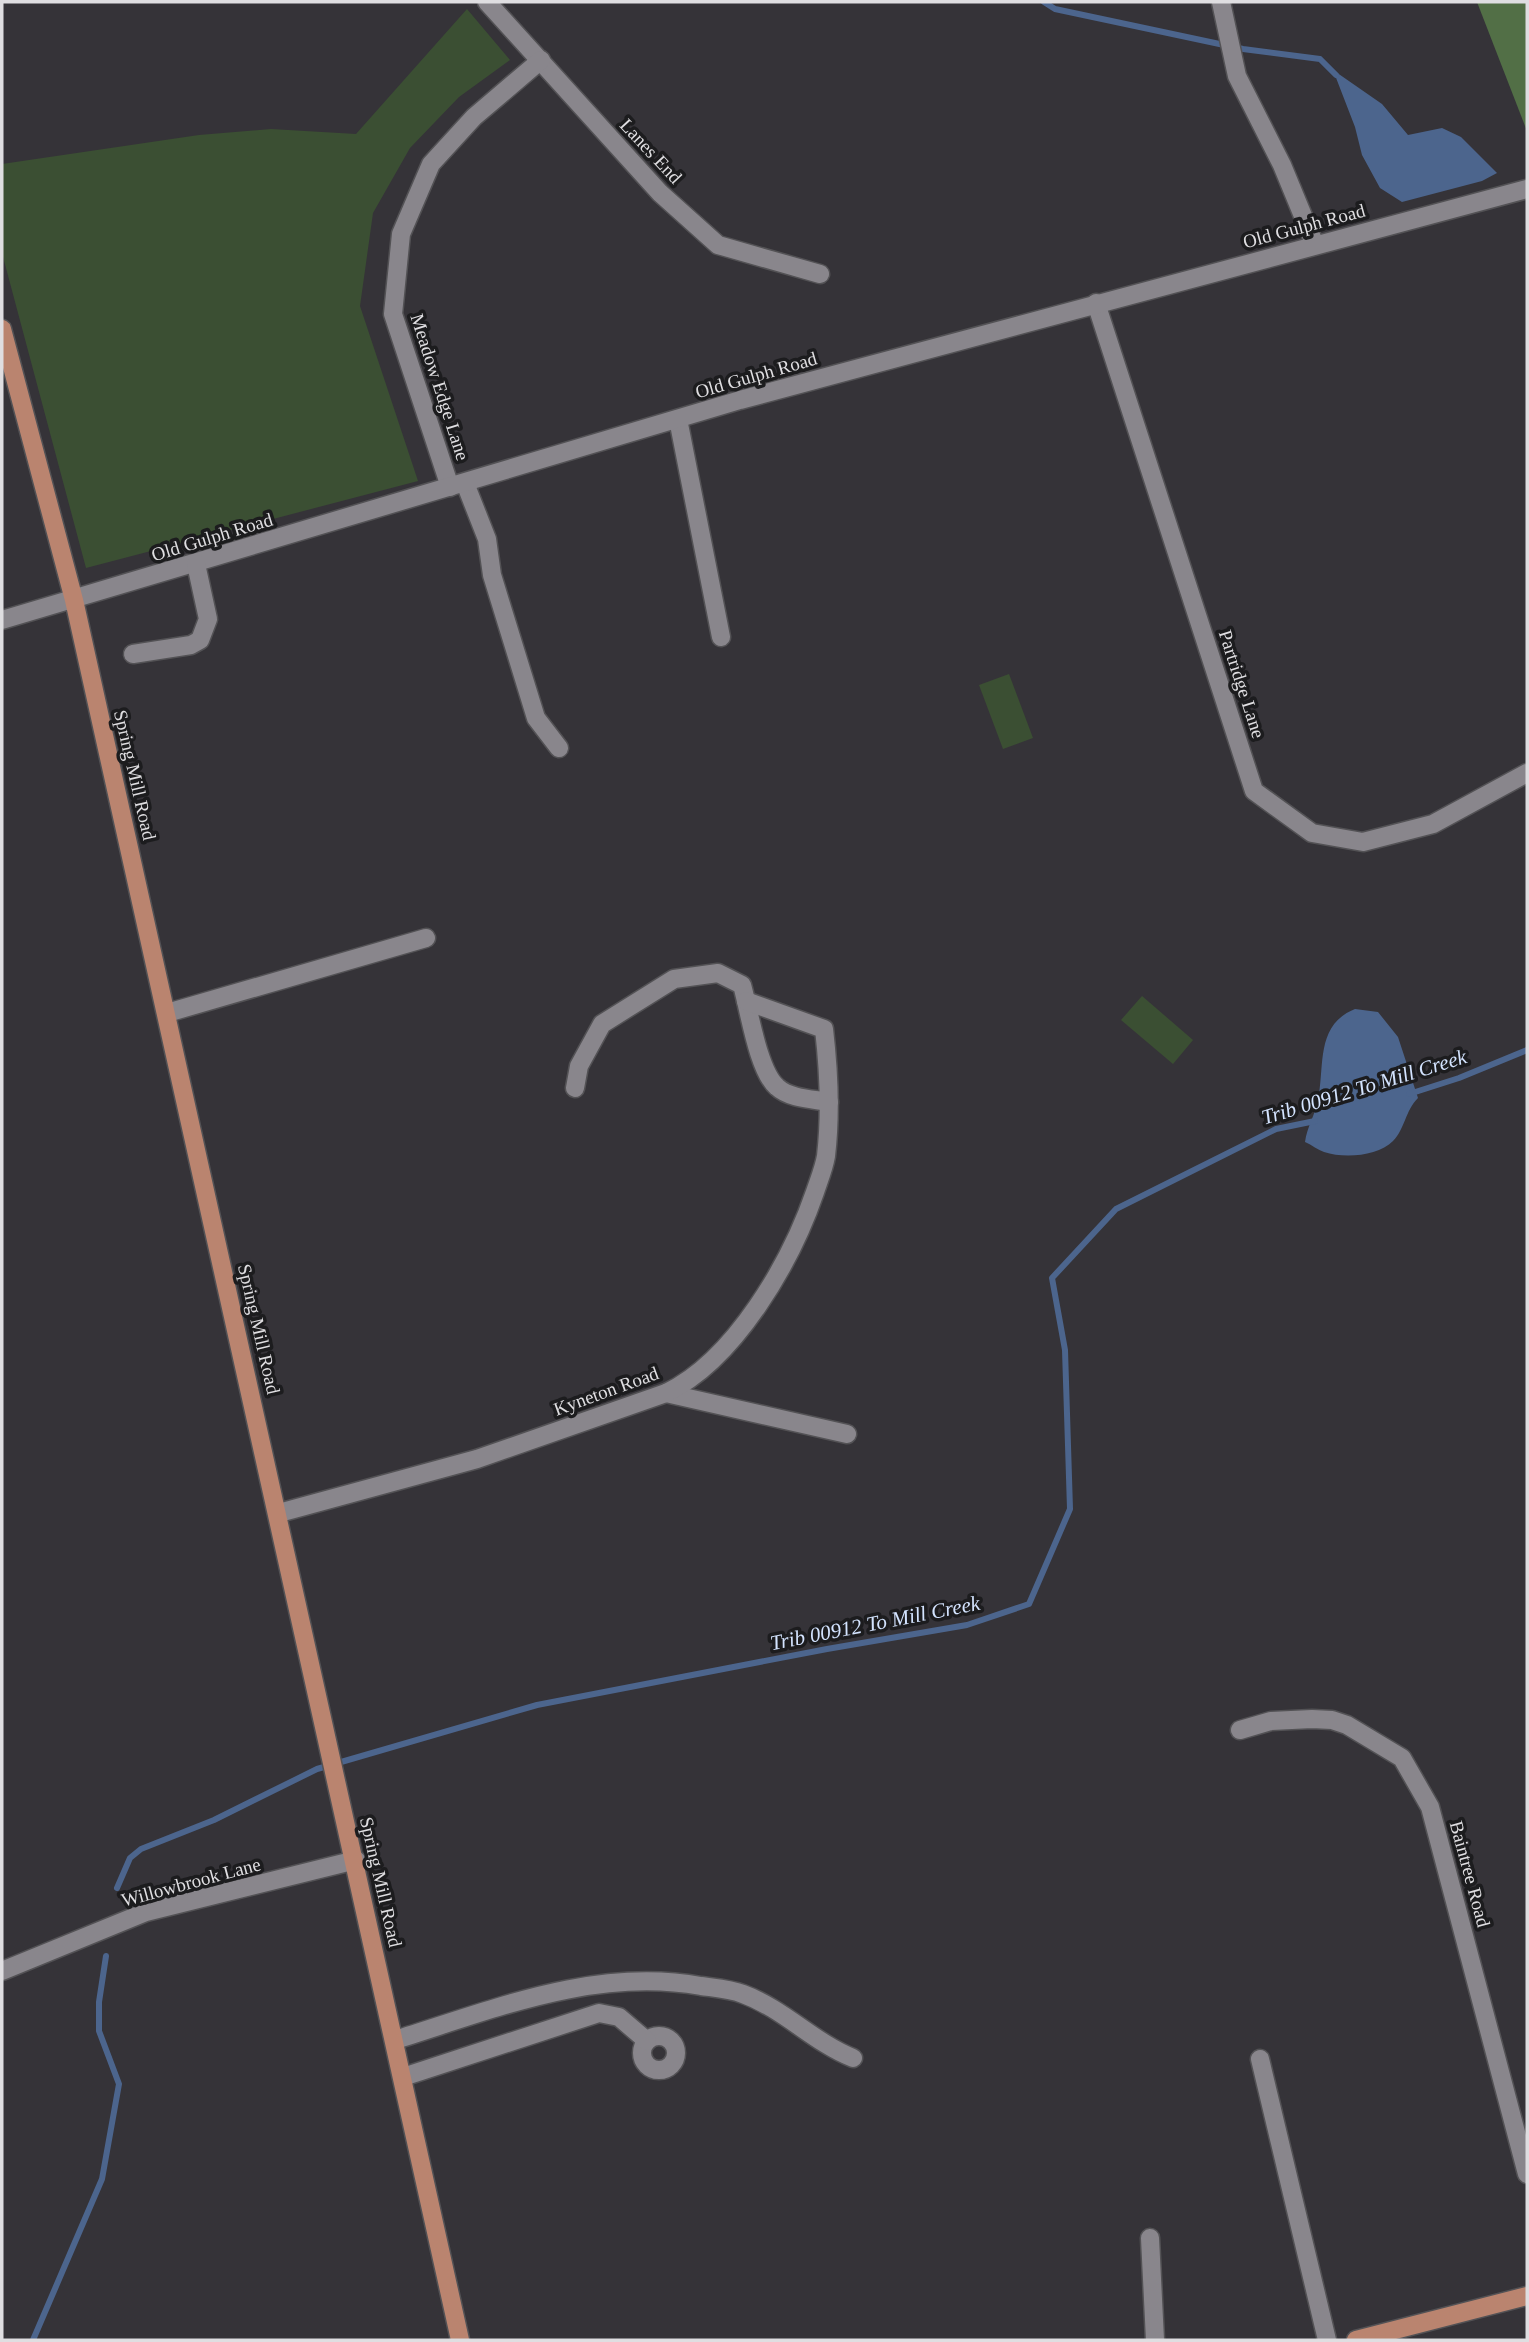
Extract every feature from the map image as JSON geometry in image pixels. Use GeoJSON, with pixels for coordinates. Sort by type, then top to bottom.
{"type":"FeatureCollection","features":[{"type":"Feature","properties":{"kind":"main road","name":"Spring Mill Road"},"geometry":{"type":"LineString","coordinates":[[2,329],[74,600],[279,1513],[337,1786],[356,1860],[460,2340]]}},
{"type":"Feature","properties":{"kind":"main road"},"geometry":{"type":"LineString","coordinates":[[1356,2340],[1414,2333],[1527,2296]]}},
{"type":"Feature","properties":{"kind":"street","name":"Lanes End"},"geometry":{"type":"LineString","coordinates":[[486,2],[660,193],[718,245],[820,274]]}},
{"type":"Feature","properties":{"kind":"street"},"geometry":{"type":"LineString","coordinates":[[1221,2],[1237,76],[1282,165],[1315,245]]}},
{"type":"Feature","properties":{"kind":"street","name":"Meadow Edge Lane"},"geometry":{"type":"LineString","coordinates":[[541,60],[474,117],[431,164],[401,234],[393,314],[457,485],[487,539],[492,575],[537,718],[559,748]]}},
{"type":"Feature","properties":{"kind":"street","name":"Old Gulph Road"},"geometry":{"type":"LineString","coordinates":[[2,620],[678,419],[1096,303],[1527,189]]}},
{"type":"Feature","properties":{"kind":"street","name":"Partridge Lane"},"geometry":{"type":"LineString","coordinates":[[1096,303],[1254,791],[1312,832],[1363,842],[1433,824],[1527,773]]}},
{"type":"Feature","properties":{"kind":"street"},"geometry":{"type":"LineString","coordinates":[[678,419],[721,637]]}},
{"type":"Feature","properties":{"kind":"street"},"geometry":{"type":"LineString","coordinates":[[133,654],[191,645],[200,640],[208,619],[196,564]]}},
{"type":"Feature","properties":{"kind":"street"},"geometry":{"type":"LineString","coordinates":[[167,1013],[426,938]]}},
{"type":"Feature","properties":{"kind":"street"},"geometry":{"type":"LineString","coordinates":[[575,1088],[579,1066],[602,1024],[674,979],[718,973],[741,985],[765,1069],[777,1087],[795,1096],[830,1102]]}},
{"type":"Feature","properties":{"kind":"street","name":"Kyneton Road"},"geometry":{"type":"LineString","coordinates":[[279,1513],[477,1460],[666,1393],[677,1387],[735,1338],[773,1283],[805,1220],[826,1159],[830,1102],[824,1028],[746,1001]]}},
{"type":"Feature","properties":{"kind":"street"},"geometry":{"type":"LineString","coordinates":[[666,1393],[847,1434]]}},
{"type":"Feature","properties":{"kind":"street","name":"Baintree Road"},"geometry":{"type":"LineString","coordinates":[[1240,1730],[1271,1721],[1332,1720],[1402,1758],[1430,1807],[1527,2174]]}},
{"type":"Feature","properties":{"kind":"street","name":"Willowbrook Lane"},"geometry":{"type":"LineString","coordinates":[[2,1971],[146,1912],[356,1860]]}},
{"type":"Feature","properties":{"kind":"street"},"geometry":{"type":"LineString","coordinates":[[395,2040],[541,1994],[608,1981],[672,1980],[739,1992],[769,2004],[832,2049],[853,2058]]}},
{"type":"Feature","properties":{"kind":"street"},"geometry":{"type":"LineString","coordinates":[[403,2077],[599,2013],[619,2017],[646,2040]]}},
{"type":"Feature","properties":{"kind":"street"},"geometry":{"type":"LineString","coordinates":[[1260,2059],[1327,2340]]}},
{"type":"Feature","properties":{"kind":"street"},"geometry":{"type":"LineString","coordinates":[[1150,2238],[1155,2340]]}},
{"type":"Feature","properties":{"kind":"green space"},"geometry":{"type":"Polygon","coordinates":[[[1477,2],[1527,2],[1527,131],[1477,2]]]}},
{"type":"Feature","properties":{"kind":"green space"},"geometry":{"type":"Polygon","coordinates":[[[467,9],[510,60],[459,97],[410,148],[373,213],[360,306],[418,481],[86,568],[2,253],[2,164],[199,135],[271,129],[356,134],[467,9]]]}},
{"type":"Feature","properties":{"kind":"green space"},"geometry":{"type":"Polygon","coordinates":[[[1009,674],[1033,738],[1003,749],[979,685],[1009,674]]]}},
{"type":"Feature","properties":{"kind":"green space"},"geometry":{"type":"Polygon","coordinates":[[[1142,996],[1193,1040],[1173,1064],[1121,1020],[1142,996]]]}},
{"type":"Feature","properties":{"kind":"water"},"geometry":{"type":"Polygon","coordinates":[[[1333,70],[1382,104],[1408,135],[1442,128],[1461,137],[1497,173],[1482,181],[1402,202],[1380,188],[1362,155],[1355,127],[1333,70]]]}},
{"type":"Feature","properties":{"kind":"water"},"geometry":{"type":"Polygon","coordinates":[[[1355,1009],[1378,1012],[1398,1037],[1418,1098],[1397,1136],[1387,1146],[1361,1155],[1332,1154],[1305,1142],[1318,1100],[1328,1036],[1333,1025],[1342,1016],[1355,1009]]]}},
{"type":"Feature","properties":{"kind":"waterway"},"geometry":{"type":"LineString","coordinates":[[1044,2],[1055,9],[1243,49],[1320,59],[1336,75]]}},
{"type":"Feature","properties":{"kind":"waterway","name":"Trib 00912 To Mill Creek"},"geometry":{"type":"LineString","coordinates":[[1409,1094],[1459,1078],[1527,1050]]}},
{"type":"Feature","properties":{"kind":"waterway","name":"Trib 00912 To Mill Creek"},"geometry":{"type":"LineString","coordinates":[[117,1888],[130,1858],[141,1849],[214,1820],[317,1769],[537,1705],[967,1625],[1029,1604],[1070,1509],[1065,1350],[1052,1278],[1116,1209],[1276,1129],[1315,1121]]}},
{"type":"Feature","properties":{"kind":"waterway","name":"Trib 00912 To Mill Creek"},"geometry":{"type":"LineString","coordinates":[[33,2340],[102,2179],[119,2084],[99,2031],[99,2002],[106,1956]]}}]}
